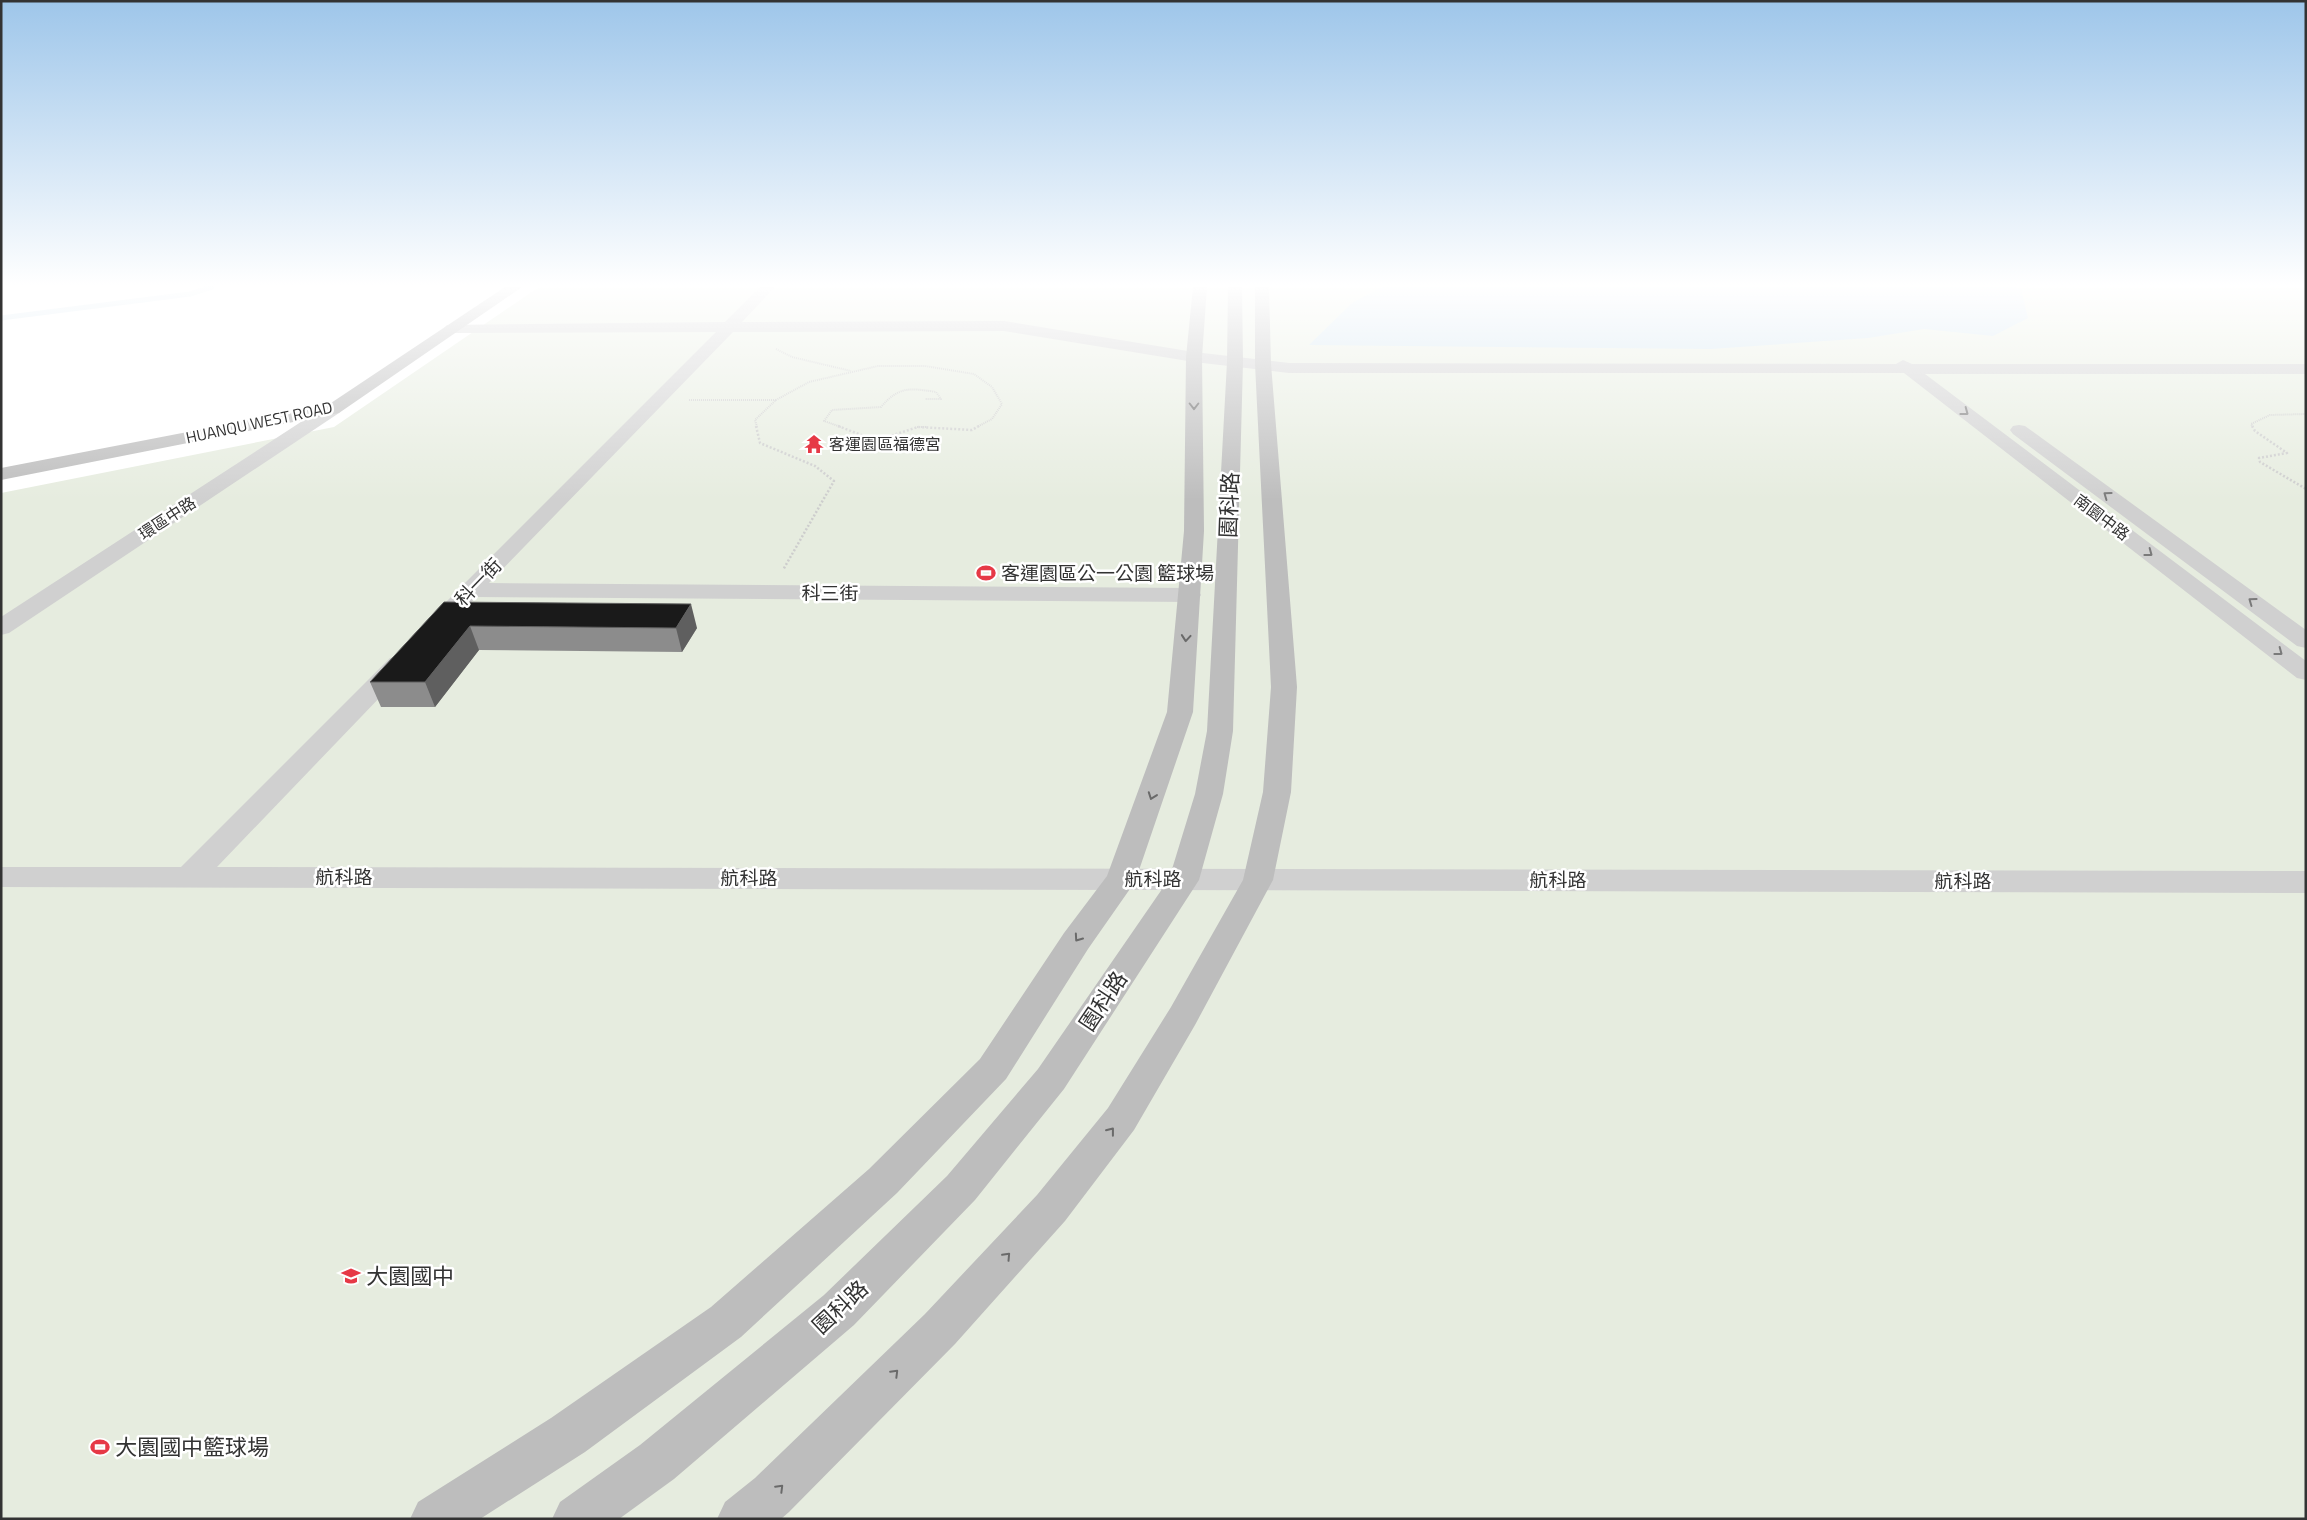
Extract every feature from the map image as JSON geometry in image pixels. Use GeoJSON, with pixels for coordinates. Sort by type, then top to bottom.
{"type":"FeatureCollection","features":[{"type":"Feature","properties":{"kind":"street","name":"HUANQU WEST ROAD"},"geometry":{"type":"LineString","coordinates":[[1,474],[333,409],[408,358]]}},
{"type":"Feature","properties":{"kind":"street","name":"科一街"},"geometry":{"type":"LineString","coordinates":[[190,877],[698,358]]}},
{"type":"Feature","properties":{"kind":"street"},"geometry":{"type":"LineString","coordinates":[[435,1519],[568,1435],[726,1322],[884,1181],[993,1069],[1076,941],[1121,879],[1180,712],[1194,530],[1194,358]]}},
{"type":"Feature","properties":{"kind":"street"},"geometry":{"type":"LineString","coordinates":[[1203,358],[1289,368],[1427,369],[2306,362]]}},
{"type":"Feature","properties":{"kind":"street","name":"園科路"},"geometry":{"type":"LineString","coordinates":[[577,1519],[658,1462],[839,1310],[961,1188],[1051,1079],[1184,880],[1209,794],[1220,730],[1248,358]]}},
{"type":"Feature","properties":{"kind":"street"},"geometry":{"type":"LineString","coordinates":[[742,1519],[772,1495],[940,1329],[1051,1208],[1121,1119],[1183,1016],[1258,880],[1277,792],[1284,687],[1250,358]]}},
{"type":"Feature","properties":{"kind":"street"},"geometry":{"type":"LineString","coordinates":[[1917,365],[2306,369]]}},
{"type":"Feature","properties":{"kind":"street","name":"南園中路"},"geometry":{"type":"LineString","coordinates":[[1917,365],[2306,641]]}},
{"type":"Feature","properties":{"kind":"street","name":"南園中路"},"geometry":{"type":"LineString","coordinates":[[1917,365],[2306,673]]}},
{"type":"Feature","properties":{"kind":"street","name":"環區中路"},"geometry":{"type":"LineString","coordinates":[[1,628],[333,409]]}},
{"type":"Feature","properties":{"kind":"street","name":"科三街"},"geometry":{"type":"LineString","coordinates":[[470,590],[1190,595]]}},
{"type":"Feature","properties":{"kind":"street","name":"航科路"},"geometry":{"type":"LineString","coordinates":[[1,877],[2306,882]]}},
{"type":"Feature","properties":{"kind":"path"},"geometry":{"type":"LineString","coordinates":[[800,358],[854,371]]}},
{"type":"Feature","properties":{"kind":"path"},"geometry":{"type":"LineString","coordinates":[[770,592],[834,481],[815,466],[760,443],[755,420],[776,400],[809,382],[878,366],[925,366],[974,374],[992,387],[1002,404],[992,419],[972,430],[918,426],[890,436],[869,438],[824,421],[832,410],[881,407],[893,392],[910,388],[936,392],[941,399],[925,399]]}},
{"type":"Feature","properties":{"kind":"path"},"geometry":{"type":"LineString","coordinates":[[657,400],[776,400]]}},
{"type":"Feature","properties":{"kind":"path"},"geometry":{"type":"LineString","coordinates":[[2306,414],[2268,415],[2257,419],[2251,424],[2255,431],[2287,453],[2259,458],[2260,462],[2306,489]]}},
{"type":"Feature","properties":{"kind":"shaded area"},"geometry":{"type":"Polygon","coordinates":[[[435,358],[2306,358],[2306,1519],[1,1519],[1,493],[334,427],[435,358]]]}},
{"type":"Feature","properties":{"kind":"building"},"geometry":{"type":"Polygon","coordinates":[[[444,602],[691,604],[676,628],[470,626],[425,682],[370,682],[444,602]]]}},
{"type":"Feature","properties":{"kind":"place","name":"客運園區福德宮"},"geometry":{"type":"Point","coordinates":[814,444]}},
{"type":"Feature","properties":{"kind":"place","name":"客運園區公一公園 籃球場"},"geometry":{"type":"Point","coordinates":[986,573]}},
{"type":"Feature","properties":{"kind":"place","name":"大園國中"},"geometry":{"type":"Point","coordinates":[351,1276]}},
{"type":"Feature","properties":{"kind":"place","name":"大園國中籃球場"},"geometry":{"type":"Point","coordinates":[100,1447]}}]}
